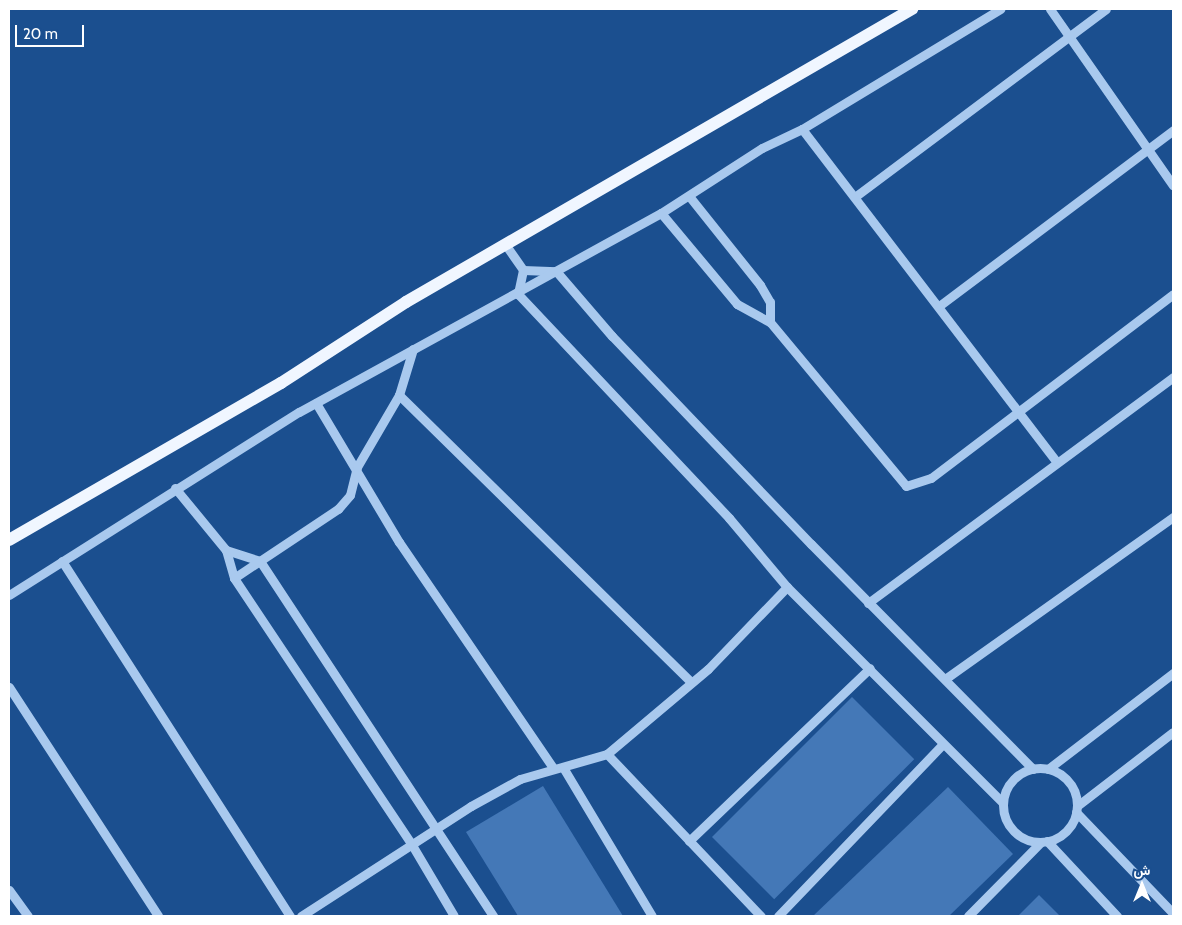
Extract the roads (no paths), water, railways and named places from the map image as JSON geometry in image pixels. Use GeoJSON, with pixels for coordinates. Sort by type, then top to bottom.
{"type":"FeatureCollection","features":[{"type":"Feature","properties":{"kind":"main road"},"geometry":{"type":"LineString","coordinates":[[9,540],[281,384],[504,244],[912,9]]}},
{"type":"Feature","properties":{"kind":"street"},"geometry":{"type":"LineString","coordinates":[[9,595],[175,488],[316,403],[518,294],[661,213],[762,148],[802,129],[1000,9]]}},
{"type":"Feature","properties":{"kind":"street"},"geometry":{"type":"LineString","coordinates":[[1050,9],[1173,185]]}},
{"type":"Feature","properties":{"kind":"street"},"geometry":{"type":"LineString","coordinates":[[856,196],[1106,9]]}},
{"type":"Feature","properties":{"kind":"street"},"geometry":{"type":"LineString","coordinates":[[802,129],[856,196],[1056,461]]}},
{"type":"Feature","properties":{"kind":"street"},"geometry":{"type":"LineString","coordinates":[[939,306],[1173,130]]}},
{"type":"Feature","properties":{"kind":"street"},"geometry":{"type":"LineString","coordinates":[[689,196],[760,285],[770,302],[770,322]]}},
{"type":"Feature","properties":{"kind":"street"},"geometry":{"type":"LineString","coordinates":[[661,213],[737,304],[770,322],[906,486],[931,478],[1173,294]]}},
{"type":"Feature","properties":{"kind":"street"},"geometry":{"type":"LineString","coordinates":[[504,244],[523,270],[518,294]]}},
{"type":"Feature","properties":{"kind":"street"},"geometry":{"type":"LineString","coordinates":[[523,270],[556,271],[612,336],[868,603],[1033,768]]}},
{"type":"Feature","properties":{"kind":"street"},"geometry":{"type":"LineString","coordinates":[[518,294],[729,518],[787,586],[870,668],[942,745],[1003,802]]}},
{"type":"Feature","properties":{"kind":"street"},"geometry":{"type":"LineString","coordinates":[[234,578],[338,509],[350,495],[357,467],[398,395],[413,349]]}},
{"type":"Feature","properties":{"kind":"street"},"geometry":{"type":"LineString","coordinates":[[868,603],[1056,461],[1173,378]]}},
{"type":"Feature","properties":{"kind":"street"},"geometry":{"type":"LineString","coordinates":[[398,395],[691,682]]}},
{"type":"Feature","properties":{"kind":"street"},"geometry":{"type":"LineString","coordinates":[[316,403],[357,467],[414,565],[553,768]]}},
{"type":"Feature","properties":{"kind":"street"},"geometry":{"type":"LineString","coordinates":[[175,488],[226,550],[234,578],[412,845],[454,916]]}},
{"type":"Feature","properties":{"kind":"street"},"geometry":{"type":"LineString","coordinates":[[945,679],[1173,517]]}},
{"type":"Feature","properties":{"kind":"street"},"geometry":{"type":"LineString","coordinates":[[226,550],[260,560],[493,916]]}},
{"type":"Feature","properties":{"kind":"street"},"geometry":{"type":"LineString","coordinates":[[62,560],[290,916]]}},
{"type":"Feature","properties":{"kind":"street"},"geometry":{"type":"LineString","coordinates":[[301,916],[437,828],[520,779],[553,768],[564,769],[607,754],[691,682],[787,586]]}},
{"type":"Feature","properties":{"kind":"street"},"geometry":{"type":"LineString","coordinates":[[689,841],[870,668]]}},
{"type":"Feature","properties":{"kind":"street"},"geometry":{"type":"LineString","coordinates":[[1048,769],[1173,673]]}},
{"type":"Feature","properties":{"kind":"street"},"geometry":{"type":"LineString","coordinates":[[9,687],[158,916]]}},
{"type":"Feature","properties":{"kind":"street"},"geometry":{"type":"LineString","coordinates":[[968,916],[1044,841],[1068,828],[1077,809],[1173,732]]}},
{"type":"Feature","properties":{"kind":"street"},"geometry":{"type":"LineString","coordinates":[[778,916],[942,745]]}},
{"type":"Feature","properties":{"kind":"street"},"geometry":{"type":"LineString","coordinates":[[607,754],[761,916]]}},
{"type":"Feature","properties":{"kind":"street"},"geometry":{"type":"LineString","coordinates":[[1117,916],[1044,841],[1016,833],[1004,814],[1003,802],[1012,781],[1033,768],[1048,769],[1069,782],[1077,809],[1173,913]]}},
{"type":"Feature","properties":{"kind":"street"},"geometry":{"type":"LineString","coordinates":[[564,769],[652,916]]}},
{"type":"Feature","properties":{"kind":"street"},"geometry":{"type":"LineString","coordinates":[[9,890],[28,916]]}}]}
